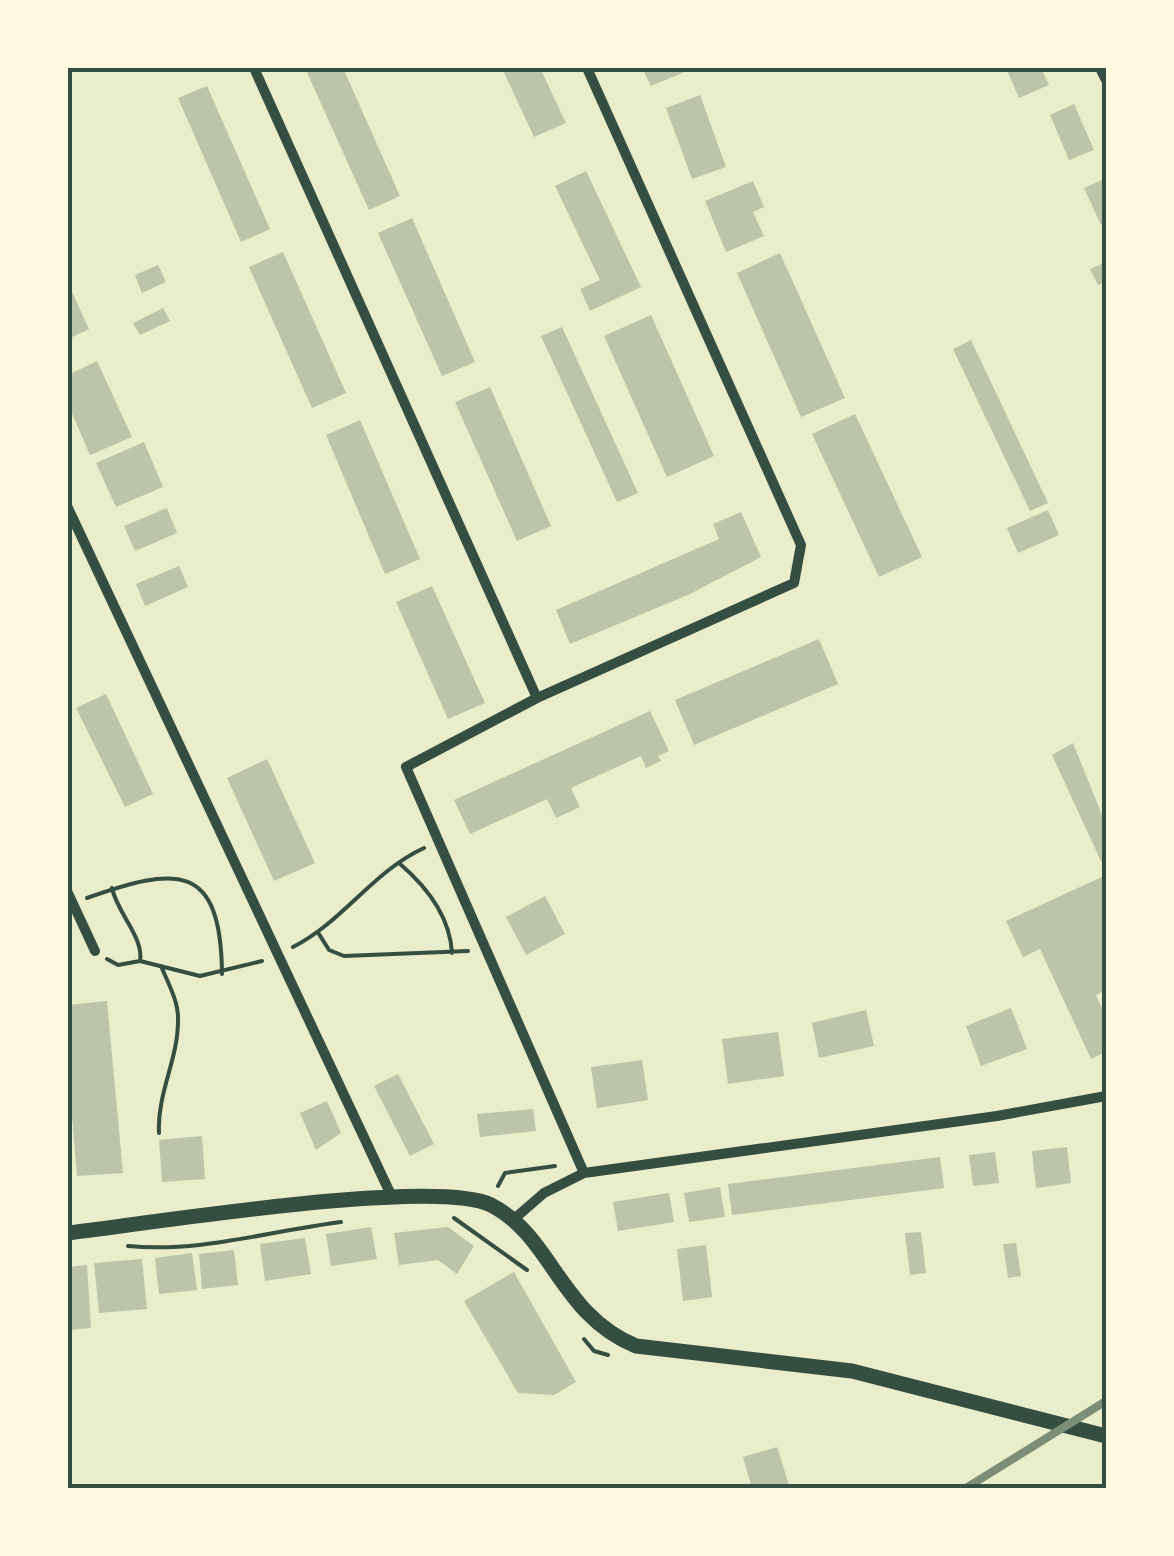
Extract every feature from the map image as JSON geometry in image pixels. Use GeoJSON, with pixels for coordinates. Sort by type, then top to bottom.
{"type":"FeatureCollection","features":[{"type":"Feature","properties":{"kind":"street"},"geometry":{"type":"LineString","coordinates":[[254,68],[537,698]]}},
{"type":"Feature","properties":{"kind":"street"},"geometry":{"type":"LineString","coordinates":[[584,1172],[406,768],[537,698],[794,582],[802,545],[586,68]]}},
{"type":"Feature","properties":{"kind":"street"},"geometry":{"type":"LineString","coordinates":[[1100,68],[1106,80]]}},
{"type":"Feature","properties":{"kind":"street"},"geometry":{"type":"LineString","coordinates":[[68,508],[392,1196]]}},
{"type":"Feature","properties":{"kind":"street"},"geometry":{"type":"LineString","coordinates":[[70,898],[95,951]]}},
{"type":"Feature","properties":{"kind":"street"},"geometry":{"type":"LineString","coordinates":[[514,1220],[544,1193],[584,1172],[997,1116],[1106,1096]]}},
{"type":"Feature","properties":{"kind":"street"},"geometry":{"type":"LineString","coordinates":[[68,1233],[392,1196],[465,1197],[489,1204],[514,1220],[604,1333],[636,1346],[852,1371],[1106,1436]]}},
{"type":"Feature","properties":{"kind":"path"},"geometry":{"type":"LineString","coordinates":[[95,951],[118,965],[140,961],[200,976],[222,974],[278,955],[319,934],[398,863],[438,842]]}},
{"type":"Feature","properties":{"kind":"path"},"geometry":{"type":"LineString","coordinates":[[398,863],[431,896],[448,930],[452,953]]}},
{"type":"Feature","properties":{"kind":"path"},"geometry":{"type":"LineString","coordinates":[[70,898],[164,876],[194,882],[205,896],[216,926],[222,974]]}},
{"type":"Feature","properties":{"kind":"path"},"geometry":{"type":"LineString","coordinates":[[112,888],[119,912],[139,945],[140,961]]}},
{"type":"Feature","properties":{"kind":"path"},"geometry":{"type":"LineString","coordinates":[[319,934],[329,950],[344,956],[452,953],[484,946]]}},
{"type":"Feature","properties":{"kind":"path"},"geometry":{"type":"LineString","coordinates":[[159,1132],[158,1103],[171,1067],[178,1021],[161,966]]}},
{"type":"Feature","properties":{"kind":"path"},"geometry":{"type":"LineString","coordinates":[[446,1214],[478,1232],[505,1174],[553,1166],[584,1172]]}},
{"type":"Feature","properties":{"kind":"path"},"geometry":{"type":"LineString","coordinates":[[113,1248],[160,1250],[215,1244],[277,1230],[356,1220]]}},
{"type":"Feature","properties":{"kind":"building"},"geometry":{"type":"Polygon","coordinates":[[[305,68],[343,68],[400,196],[369,210],[305,68]]]}},
{"type":"Feature","properties":{"kind":"building"},"geometry":{"type":"Polygon","coordinates":[[[502,68],[540,68],[566,123],[534,137],[502,68]]]}},
{"type":"Feature","properties":{"kind":"building"},"geometry":{"type":"Polygon","coordinates":[[[642,68],[694,68],[651,86],[642,68]]]}},
{"type":"Feature","properties":{"kind":"building"},"geometry":{"type":"Polygon","coordinates":[[[1006,68],[1041,68],[1049,85],[1019,98],[1006,68]]]}},
{"type":"Feature","properties":{"kind":"building"},"geometry":{"type":"Polygon","coordinates":[[[207,86],[270,229],[241,242],[178,98],[207,86]]]}},
{"type":"Feature","properties":{"kind":"building"},"geometry":{"type":"Polygon","coordinates":[[[700,95],[726,167],[692,179],[666,108],[700,95]]]}},
{"type":"Feature","properties":{"kind":"building"},"geometry":{"type":"Polygon","coordinates":[[[1074,104],[1094,150],[1069,160],[1050,115],[1074,104]]]}},
{"type":"Feature","properties":{"kind":"building"},"geometry":{"type":"Polygon","coordinates":[[[586,171],[641,287],[590,311],[580,289],[600,280],[555,186],[586,171]]]}},
{"type":"Feature","properties":{"kind":"building"},"geometry":{"type":"Polygon","coordinates":[[[1106,178],[1106,223],[1101,225],[1084,188],[1106,178]]]}},
{"type":"Feature","properties":{"kind":"building"},"geometry":{"type":"Polygon","coordinates":[[[753,181],[764,207],[753,212],[764,236],[726,252],[705,201],[753,181]]]}},
{"type":"Feature","properties":{"kind":"building"},"geometry":{"type":"Polygon","coordinates":[[[412,218],[475,362],[442,376],[378,233],[412,218]]]}},
{"type":"Feature","properties":{"kind":"building"},"geometry":{"type":"Polygon","coordinates":[[[283,252],[346,393],[312,408],[249,267],[283,252]]]}},
{"type":"Feature","properties":{"kind":"building"},"geometry":{"type":"Polygon","coordinates":[[[780,253],[845,398],[801,417],[737,273],[780,253]]]}},
{"type":"Feature","properties":{"kind":"building"},"geometry":{"type":"Polygon","coordinates":[[[1106,262],[1106,282],[1098,285],[1090,269],[1106,262]]]}},
{"type":"Feature","properties":{"kind":"building"},"geometry":{"type":"Polygon","coordinates":[[[158,265],[166,282],[142,293],[135,275],[158,265]]]}},
{"type":"Feature","properties":{"kind":"building"},"geometry":{"type":"Polygon","coordinates":[[[68,283],[89,329],[68,339],[68,283]]]}},
{"type":"Feature","properties":{"kind":"building"},"geometry":{"type":"Polygon","coordinates":[[[163,308],[170,321],[140,335],[133,323],[163,308]]]}},
{"type":"Feature","properties":{"kind":"building"},"geometry":{"type":"Polygon","coordinates":[[[651,315],[714,456],[667,477],[604,336],[651,315]]]}},
{"type":"Feature","properties":{"kind":"building"},"geometry":{"type":"Polygon","coordinates":[[[562,327],[638,493],[617,502],[541,336],[562,327]]]}},
{"type":"Feature","properties":{"kind":"building"},"geometry":{"type":"Polygon","coordinates":[[[971,340],[1048,503],[1030,511],[953,349],[971,340]]]}},
{"type":"Feature","properties":{"kind":"building"},"geometry":{"type":"Polygon","coordinates":[[[97,361],[132,437],[90,455],[68,404],[68,375],[97,361]]]}},
{"type":"Feature","properties":{"kind":"building"},"geometry":{"type":"Polygon","coordinates":[[[490,387],[551,526],[517,541],[455,402],[490,387]]]}},
{"type":"Feature","properties":{"kind":"building"},"geometry":{"type":"Polygon","coordinates":[[[855,414],[922,557],[879,577],[812,434],[855,414]]]}},
{"type":"Feature","properties":{"kind":"building"},"geometry":{"type":"Polygon","coordinates":[[[360,420],[420,559],[385,574],[326,435],[360,420]]]}},
{"type":"Feature","properties":{"kind":"building"},"geometry":{"type":"Polygon","coordinates":[[[144,442],[163,487],[116,507],[96,463],[144,442]]]}},
{"type":"Feature","properties":{"kind":"building"},"geometry":{"type":"Polygon","coordinates":[[[167,508],[177,533],[135,551],[124,526],[167,508]]]}},
{"type":"Feature","properties":{"kind":"building"},"geometry":{"type":"Polygon","coordinates":[[[1048,510],[1059,535],[1018,553],[1007,528],[1048,510]]]}},
{"type":"Feature","properties":{"kind":"building"},"geometry":{"type":"Polygon","coordinates":[[[741,512],[761,557],[688,595],[570,644],[556,610],[719,539],[713,524],[741,512]]]}},
{"type":"Feature","properties":{"kind":"building"},"geometry":{"type":"Polygon","coordinates":[[[179,566],[188,587],[145,606],[136,584],[179,566]]]}},
{"type":"Feature","properties":{"kind":"building"},"geometry":{"type":"Polygon","coordinates":[[[432,586],[485,703],[448,719],[396,602],[432,586]]]}},
{"type":"Feature","properties":{"kind":"building"},"geometry":{"type":"Polygon","coordinates":[[[819,639],[838,684],[694,745],[675,700],[819,639]]]}},
{"type":"Feature","properties":{"kind":"building"},"geometry":{"type":"Polygon","coordinates":[[[106,694],[153,794],[125,807],[76,708],[106,694]]]}},
{"type":"Feature","properties":{"kind":"building"},"geometry":{"type":"Polygon","coordinates":[[[650,711],[669,751],[658,756],[661,761],[646,768],[641,756],[571,788],[580,807],[556,818],[547,799],[470,834],[454,800],[650,711]]]}},
{"type":"Feature","properties":{"kind":"building"},"geometry":{"type":"Polygon","coordinates":[[[1073,743],[1106,825],[1106,872],[1052,755],[1073,743]]]}},
{"type":"Feature","properties":{"kind":"building"},"geometry":{"type":"Polygon","coordinates":[[[267,759],[315,863],[274,881],[227,778],[267,759]]]}},
{"type":"Feature","properties":{"kind":"building"},"geometry":{"type":"Polygon","coordinates":[[[1106,875],[1106,990],[1096,995],[1106,1017],[1106,1052],[1091,1059],[1040,949],[1023,957],[1006,921],[1106,875]]]}},
{"type":"Feature","properties":{"kind":"building"},"geometry":{"type":"Polygon","coordinates":[[[545,896],[565,934],[526,955],[506,917],[545,896]]]}},
{"type":"Feature","properties":{"kind":"building"},"geometry":{"type":"Polygon","coordinates":[[[107,1001],[123,1173],[77,1176],[68,1068],[68,1005],[107,1001]]]}},
{"type":"Feature","properties":{"kind":"building"},"geometry":{"type":"Polygon","coordinates":[[[1011,1008],[1027,1049],[981,1066],[966,1026],[1011,1008]]]}},
{"type":"Feature","properties":{"kind":"building"},"geometry":{"type":"Polygon","coordinates":[[[866,1010],[874,1046],[819,1058],[812,1023],[866,1010]]]}},
{"type":"Feature","properties":{"kind":"building"},"geometry":{"type":"Polygon","coordinates":[[[778,1032],[784,1076],[728,1084],[722,1039],[778,1032]]]}},
{"type":"Feature","properties":{"kind":"building"},"geometry":{"type":"Polygon","coordinates":[[[642,1060],[648,1100],[597,1108],[591,1067],[642,1060]]]}},
{"type":"Feature","properties":{"kind":"building"},"geometry":{"type":"Polygon","coordinates":[[[398,1074],[434,1144],[410,1156],[374,1086],[398,1074]]]}},
{"type":"Feature","properties":{"kind":"building"},"geometry":{"type":"Polygon","coordinates":[[[327,1101],[341,1133],[316,1150],[300,1113],[327,1101]]]}},
{"type":"Feature","properties":{"kind":"building"},"geometry":{"type":"Polygon","coordinates":[[[533,1109],[536,1131],[480,1137],[477,1114],[533,1109]]]}},
{"type":"Feature","properties":{"kind":"building"},"geometry":{"type":"Polygon","coordinates":[[[202,1136],[205,1179],[162,1182],[159,1140],[202,1136]]]}},
{"type":"Feature","properties":{"kind":"building"},"geometry":{"type":"Polygon","coordinates":[[[1067,1147],[1071,1183],[1036,1188],[1032,1151],[1067,1147]]]}},
{"type":"Feature","properties":{"kind":"building"},"geometry":{"type":"Polygon","coordinates":[[[995,1152],[999,1183],[973,1186],[969,1155],[995,1152]]]}},
{"type":"Feature","properties":{"kind":"building"},"geometry":{"type":"Polygon","coordinates":[[[940,1157],[944,1188],[732,1215],[728,1184],[940,1157]]]}},
{"type":"Feature","properties":{"kind":"building"},"geometry":{"type":"Polygon","coordinates":[[[720,1187],[725,1217],[689,1222],[684,1193],[720,1187]]]}},
{"type":"Feature","properties":{"kind":"building"},"geometry":{"type":"Polygon","coordinates":[[[669,1193],[674,1222],[618,1231],[613,1202],[669,1193]]]}},
{"type":"Feature","properties":{"kind":"building"},"geometry":{"type":"Polygon","coordinates":[[[371,1227],[377,1259],[331,1266],[326,1234],[371,1227]]]}},
{"type":"Feature","properties":{"kind":"building"},"geometry":{"type":"Polygon","coordinates":[[[448,1227],[474,1246],[457,1274],[438,1260],[399,1265],[394,1233],[448,1227]]]}},
{"type":"Feature","properties":{"kind":"building"},"geometry":{"type":"Polygon","coordinates":[[[921,1232],[926,1273],[910,1275],[905,1233],[921,1232]]]}},
{"type":"Feature","properties":{"kind":"building"},"geometry":{"type":"Polygon","coordinates":[[[305,1238],[311,1274],[265,1281],[260,1244],[305,1238]]]}},
{"type":"Feature","properties":{"kind":"building"},"geometry":{"type":"Polygon","coordinates":[[[1016,1243],[1021,1276],[1008,1278],[1003,1244],[1016,1243]]]}},
{"type":"Feature","properties":{"kind":"building"},"geometry":{"type":"Polygon","coordinates":[[[706,1245],[712,1297],[683,1301],[677,1249],[706,1245]]]}},
{"type":"Feature","properties":{"kind":"building"},"geometry":{"type":"Polygon","coordinates":[[[234,1250],[238,1285],[202,1289],[199,1254],[234,1250]]]}},
{"type":"Feature","properties":{"kind":"building"},"geometry":{"type":"Polygon","coordinates":[[[192,1253],[197,1290],[159,1294],[155,1258],[192,1253]]]}},
{"type":"Feature","properties":{"kind":"building"},"geometry":{"type":"Polygon","coordinates":[[[142,1259],[147,1309],[99,1313],[94,1263],[142,1259]]]}},
{"type":"Feature","properties":{"kind":"building"},"geometry":{"type":"Polygon","coordinates":[[[87,1265],[91,1328],[68,1330],[68,1267],[87,1265]]]}},
{"type":"Feature","properties":{"kind":"building"},"geometry":{"type":"Polygon","coordinates":[[[514,1272],[576,1382],[554,1395],[518,1393],[464,1301],[514,1272]]]}},
{"type":"Feature","properties":{"kind":"building"},"geometry":{"type":"Polygon","coordinates":[[[777,1447],[790,1488],[752,1488],[743,1457],[777,1447]]]}},
{"type":"Feature","properties":{"kind":"railway"},"geometry":{"type":"LineString","coordinates":[[966,1488],[1106,1401]]}}]}
